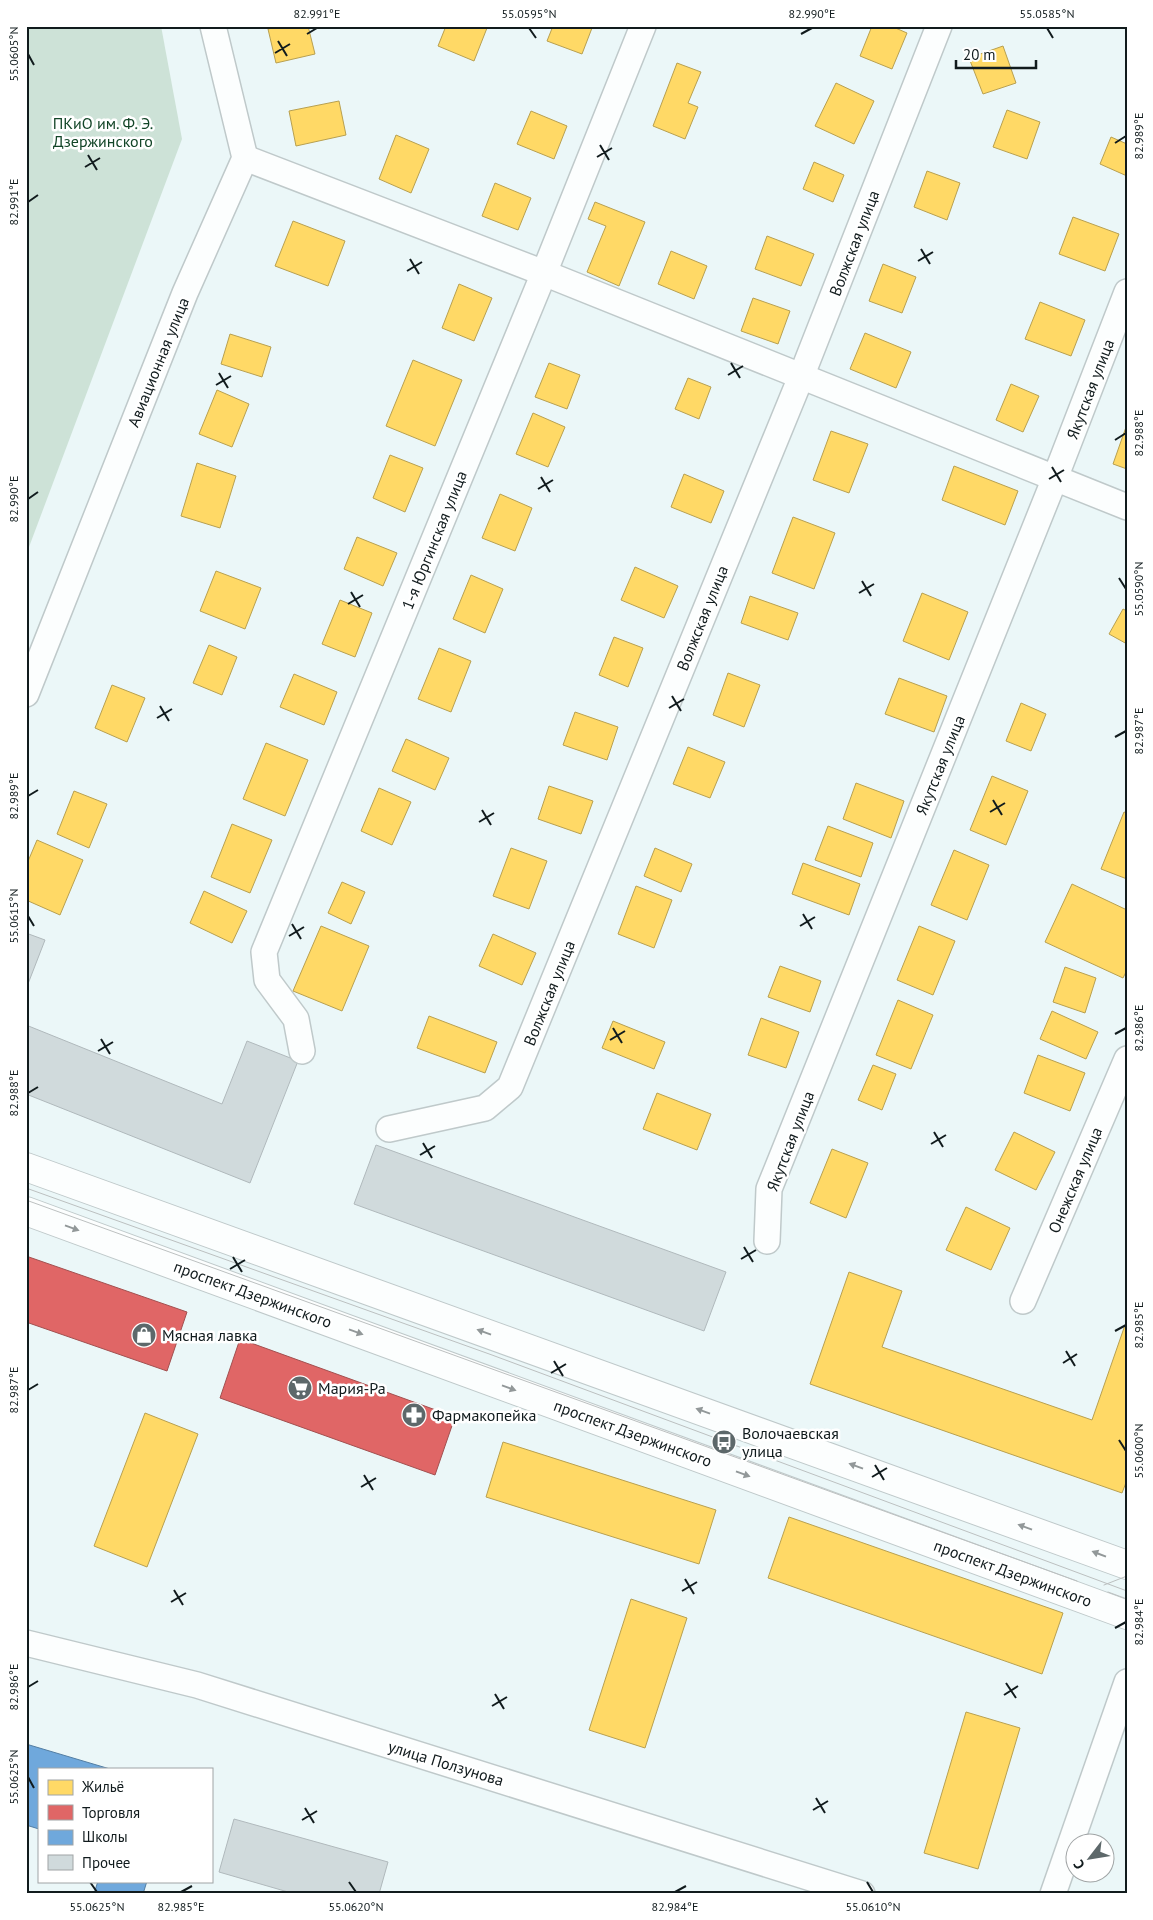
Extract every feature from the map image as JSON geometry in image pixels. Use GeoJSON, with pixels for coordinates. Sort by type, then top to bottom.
{"type":"FeatureCollection","features":[{"type":"Feature","properties":{"kind":"main road"},"geometry":{"type":"LineString","coordinates":[[26,1167],[1127,1565]]}},
{"type":"Feature","properties":{"kind":"main road","name":"проспект Дзержинского"},"geometry":{"type":"LineString","coordinates":[[26,1211],[1126,1615]]}},
{"type":"Feature","properties":{"kind":"street"},"geometry":{"type":"LineString","coordinates":[[213,26],[245,158],[544,273],[1127,507]]}},
{"type":"Feature","properties":{"kind":"street","name":"1-я Юргинская улица"},"geometry":{"type":"LineString","coordinates":[[302,1051],[296,1019],[268,980],[264,952],[544,273],[643,26]]}},
{"type":"Feature","properties":{"kind":"street","name":"Волжская улица"},"geometry":{"type":"LineString","coordinates":[[389,1129],[485,1108],[510,1087],[801,377],[939,26]]}},
{"type":"Feature","properties":{"kind":"street","name":"Авиационная улица"},"geometry":{"type":"LineString","coordinates":[[26,694],[186,293],[245,158]]}},
{"type":"Feature","properties":{"kind":"street","name":"Якутская улица"},"geometry":{"type":"LineString","coordinates":[[767,1241],[769,1190],[1055,478],[1127,292]]}},
{"type":"Feature","properties":{"kind":"street","name":"Онежская улица"},"geometry":{"type":"LineString","coordinates":[[1023,1301],[1127,1059]]}},
{"type":"Feature","properties":{"kind":"street","name":"улица Ползунова"},"geometry":{"type":"LineString","coordinates":[[26,1643],[196,1685],[862,1894]]}},
{"type":"Feature","properties":{"kind":"street"},"geometry":{"type":"LineString","coordinates":[[1053,1894],[1127,1682]]}},
{"type":"Feature","properties":{"kind":"green space","name":"ПКиО им. Ф. Э. Дзержинского"},"geometry":{"type":"Polygon","coordinates":[[[26,26],[161,26],[182,139],[26,555],[26,26]]]}},
{"type":"Feature","properties":{"kind":"building: Жильё"},"geometry":{"type":"Polygon","coordinates":[[[281,26],[308,26],[315,54],[276,63],[268,29],[281,26]]]}},
{"type":"Feature","properties":{"kind":"building: Жильё"},"geometry":{"type":"Polygon","coordinates":[[[446,26],[482,26],[487,28],[474,61],[438,46],[446,26]]]}},
{"type":"Feature","properties":{"kind":"building: Жильё"},"geometry":{"type":"Polygon","coordinates":[[[553,26],[586,26],[592,28],[582,54],[547,41],[553,26]]]}},
{"type":"Feature","properties":{"kind":"building: Жильё"},"geometry":{"type":"Polygon","coordinates":[[[872,26],[891,26],[907,33],[892,69],[860,56],[872,26]]]}},
{"type":"Feature","properties":{"kind":"building: Жильё"},"geometry":{"type":"Polygon","coordinates":[[[1003,46],[1016,83],[983,94],[969,58],[1003,46]]]}},
{"type":"Feature","properties":{"kind":"building: Жильё"},"geometry":{"type":"Polygon","coordinates":[[[677,63],[701,72],[688,103],[698,107],[685,139],[653,126],[677,63]]]}},
{"type":"Feature","properties":{"kind":"building: Жильё"},"geometry":{"type":"Polygon","coordinates":[[[836,83],[874,101],[854,144],[815,126],[836,83]]]}},
{"type":"Feature","properties":{"kind":"building: Жильё"},"geometry":{"type":"Polygon","coordinates":[[[339,101],[346,135],[296,146],[289,111],[339,101]]]}},
{"type":"Feature","properties":{"kind":"building: Жильё"},"geometry":{"type":"Polygon","coordinates":[[[1007,110],[1040,122],[1027,159],[993,147],[1007,110]]]}},
{"type":"Feature","properties":{"kind":"building: Жильё"},"geometry":{"type":"Polygon","coordinates":[[[531,111],[567,126],[554,159],[517,144],[531,111]]]}},
{"type":"Feature","properties":{"kind":"building: Жильё"},"geometry":{"type":"Polygon","coordinates":[[[396,135],[429,149],[411,193],[379,179],[396,135]]]}},
{"type":"Feature","properties":{"kind":"building: Жильё"},"geometry":{"type":"Polygon","coordinates":[[[1111,137],[1127,144],[1127,176],[1100,164],[1111,137]]]}},
{"type":"Feature","properties":{"kind":"building: Жильё"},"geometry":{"type":"Polygon","coordinates":[[[814,162],[844,175],[833,202],[803,189],[814,162]]]}},
{"type":"Feature","properties":{"kind":"building: Жильё"},"geometry":{"type":"Polygon","coordinates":[[[927,171],[960,183],[947,220],[914,207],[927,171]]]}},
{"type":"Feature","properties":{"kind":"building: Жильё"},"geometry":{"type":"Polygon","coordinates":[[[495,183],[531,198],[518,230],[482,216],[495,183]]]}},
{"type":"Feature","properties":{"kind":"building: Жильё"},"geometry":{"type":"Polygon","coordinates":[[[595,202],[645,222],[619,286],[587,272],[606,226],[588,219],[595,202]]]}},
{"type":"Feature","properties":{"kind":"building: Жильё"},"geometry":{"type":"Polygon","coordinates":[[[1073,217],[1119,234],[1105,271],[1059,254],[1073,217]]]}},
{"type":"Feature","properties":{"kind":"building: Жильё"},"geometry":{"type":"Polygon","coordinates":[[[293,221],[345,241],[328,286],[275,266],[293,221]]]}},
{"type":"Feature","properties":{"kind":"building: Жильё"},"geometry":{"type":"Polygon","coordinates":[[[767,236],[814,254],[801,286],[755,269],[767,236]]]}},
{"type":"Feature","properties":{"kind":"building: Жильё"},"geometry":{"type":"Polygon","coordinates":[[[671,251],[707,266],[694,299],[658,284],[671,251]]]}},
{"type":"Feature","properties":{"kind":"building: Жильё"},"geometry":{"type":"Polygon","coordinates":[[[883,264],[916,277],[902,313],[869,301],[883,264]]]}},
{"type":"Feature","properties":{"kind":"building: Жильё"},"geometry":{"type":"Polygon","coordinates":[[[459,284],[492,298],[474,341],[442,328],[459,284]]]}},
{"type":"Feature","properties":{"kind":"building: Жильё"},"geometry":{"type":"Polygon","coordinates":[[[753,298],[790,311],[778,344],[741,331],[753,298]]]}},
{"type":"Feature","properties":{"kind":"building: Жильё"},"geometry":{"type":"Polygon","coordinates":[[[1040,302],[1085,320],[1071,356],[1025,339],[1040,302]]]}},
{"type":"Feature","properties":{"kind":"building: Жильё"},"geometry":{"type":"Polygon","coordinates":[[[865,333],[911,352],[896,388],[850,369],[865,333]]]}},
{"type":"Feature","properties":{"kind":"building: Жильё"},"geometry":{"type":"Polygon","coordinates":[[[230,334],[271,347],[262,377],[221,364],[230,334]]]}},
{"type":"Feature","properties":{"kind":"building: Жильё"},"geometry":{"type":"Polygon","coordinates":[[[413,360],[462,380],[435,446],[386,426],[413,360]]]}},
{"type":"Feature","properties":{"kind":"building: Жильё"},"geometry":{"type":"Polygon","coordinates":[[[549,363],[580,375],[567,409],[535,397],[549,363]]]}},
{"type":"Feature","properties":{"kind":"building: Жильё"},"geometry":{"type":"Polygon","coordinates":[[[688,378],[711,387],[699,419],[675,409],[688,378]]]}},
{"type":"Feature","properties":{"kind":"building: Жильё"},"geometry":{"type":"Polygon","coordinates":[[[1011,384],[1039,396],[1023,432],[996,420],[1011,384]]]}},
{"type":"Feature","properties":{"kind":"building: Жильё"},"geometry":{"type":"Polygon","coordinates":[[[217,390],[249,404],[232,447],[199,434],[217,390]]]}},
{"type":"Feature","properties":{"kind":"building: Жильё"},"geometry":{"type":"Polygon","coordinates":[[[533,413],[565,427],[548,467],[516,454],[533,413]]]}},
{"type":"Feature","properties":{"kind":"building: Жильё"},"geometry":{"type":"Polygon","coordinates":[[[1127,428],[1127,469],[1113,464],[1127,428]]]}},
{"type":"Feature","properties":{"kind":"building: Жильё"},"geometry":{"type":"Polygon","coordinates":[[[831,431],[868,444],[849,493],[813,480],[831,431]]]}},
{"type":"Feature","properties":{"kind":"building: Жильё"},"geometry":{"type":"Polygon","coordinates":[[[390,455],[423,468],[405,512],[373,498],[390,455]]]}},
{"type":"Feature","properties":{"kind":"building: Жильё"},"geometry":{"type":"Polygon","coordinates":[[[197,463],[236,476],[220,528],[181,516],[197,463]]]}},
{"type":"Feature","properties":{"kind":"building: Жильё"},"geometry":{"type":"Polygon","coordinates":[[[954,466],[1018,491],[1005,525],[942,500],[954,466]]]}},
{"type":"Feature","properties":{"kind":"building: Жильё"},"geometry":{"type":"Polygon","coordinates":[[[684,474],[724,491],[711,523],[671,507],[684,474]]]}},
{"type":"Feature","properties":{"kind":"building: Жильё"},"geometry":{"type":"Polygon","coordinates":[[[500,494],[532,508],[515,551],[482,538],[500,494]]]}},
{"type":"Feature","properties":{"kind":"building: Жильё"},"geometry":{"type":"Polygon","coordinates":[[[793,517],[835,533],[814,589],[772,573],[793,517]]]}},
{"type":"Feature","properties":{"kind":"building: Жильё"},"geometry":{"type":"Polygon","coordinates":[[[357,537],[397,553],[383,586],[344,569],[357,537]]]}},
{"type":"Feature","properties":{"kind":"building: Жильё"},"geometry":{"type":"Polygon","coordinates":[[[635,567],[678,586],[664,618],[621,600],[635,567]]]}},
{"type":"Feature","properties":{"kind":"building: Жильё"},"geometry":{"type":"Polygon","coordinates":[[[216,571],[261,588],[245,629],[200,611],[216,571]]]}},
{"type":"Feature","properties":{"kind":"building: Жильё"},"geometry":{"type":"Polygon","coordinates":[[[471,575],[503,589],[485,633],[453,619],[471,575]]]}},
{"type":"Feature","properties":{"kind":"building: Жильё"},"geometry":{"type":"Polygon","coordinates":[[[922,593],[968,612],[949,660],[903,641],[922,593]]]}},
{"type":"Feature","properties":{"kind":"building: Жильё"},"geometry":{"type":"Polygon","coordinates":[[[750,596],[798,613],[788,640],[741,623],[750,596]]]}},
{"type":"Feature","properties":{"kind":"building: Жильё"},"geometry":{"type":"Polygon","coordinates":[[[340,600],[372,613],[355,657],[322,644],[340,600]]]}},
{"type":"Feature","properties":{"kind":"building: Жильё"},"geometry":{"type":"Polygon","coordinates":[[[1123,609],[1127,611],[1127,644],[1109,634],[1123,609]]]}},
{"type":"Feature","properties":{"kind":"building: Жильё"},"geometry":{"type":"Polygon","coordinates":[[[614,637],[643,648],[628,687],[599,675],[614,637]]]}},
{"type":"Feature","properties":{"kind":"building: Жильё"},"geometry":{"type":"Polygon","coordinates":[[[209,645],[237,657],[222,695],[193,683],[209,645]]]}},
{"type":"Feature","properties":{"kind":"building: Жильё"},"geometry":{"type":"Polygon","coordinates":[[[439,648],[471,661],[451,712],[418,699],[439,648]]]}},
{"type":"Feature","properties":{"kind":"building: Жильё"},"geometry":{"type":"Polygon","coordinates":[[[728,673],[760,685],[744,727],[713,715],[728,673]]]}},
{"type":"Feature","properties":{"kind":"building: Жильё"},"geometry":{"type":"Polygon","coordinates":[[[294,674],[337,692],[324,725],[280,707],[294,674]]]}},
{"type":"Feature","properties":{"kind":"building: Жильё"},"geometry":{"type":"Polygon","coordinates":[[[899,678],[947,696],[934,732],[885,714],[899,678]]]}},
{"type":"Feature","properties":{"kind":"building: Жильё"},"geometry":{"type":"Polygon","coordinates":[[[112,685],[145,698],[127,742],[95,728],[112,685]]]}},
{"type":"Feature","properties":{"kind":"building: Жильё"},"geometry":{"type":"Polygon","coordinates":[[[1021,703],[1046,714],[1031,751],[1006,741],[1021,703]]]}},
{"type":"Feature","properties":{"kind":"building: Жильё"},"geometry":{"type":"Polygon","coordinates":[[[575,712],[618,727],[607,760],[563,745],[575,712]]]}},
{"type":"Feature","properties":{"kind":"building: Жильё"},"geometry":{"type":"Polygon","coordinates":[[[406,739],[449,758],[435,790],[392,771],[406,739]]]}},
{"type":"Feature","properties":{"kind":"building: Жильё"},"geometry":{"type":"Polygon","coordinates":[[[266,743],[308,760],[285,816],[243,799],[266,743]]]}},
{"type":"Feature","properties":{"kind":"building: Жильё"},"geometry":{"type":"Polygon","coordinates":[[[688,747],[725,762],[710,798],[673,784],[688,747]]]}},
{"type":"Feature","properties":{"kind":"building: Жильё"},"geometry":{"type":"Polygon","coordinates":[[[992,776],[1028,791],[1006,845],[970,830],[992,776]]]}},
{"type":"Feature","properties":{"kind":"building: Жильё"},"geometry":{"type":"Polygon","coordinates":[[[856,783],[904,801],[891,838],[843,819],[856,783]]]}},
{"type":"Feature","properties":{"kind":"building: Жильё"},"geometry":{"type":"Polygon","coordinates":[[[549,786],[593,801],[581,834],[538,819],[549,786]]]}},
{"type":"Feature","properties":{"kind":"building: Жильё"},"geometry":{"type":"Polygon","coordinates":[[[379,788],[411,802],[392,845],[361,831],[379,788]]]}},
{"type":"Feature","properties":{"kind":"building: Жильё"},"geometry":{"type":"Polygon","coordinates":[[[74,791],[107,804],[89,848],[57,834],[74,791]]]}},
{"type":"Feature","properties":{"kind":"building: Жильё"},"geometry":{"type":"Polygon","coordinates":[[[1124,812],[1127,813],[1127,879],[1101,869],[1124,812]]]}},
{"type":"Feature","properties":{"kind":"building: Жильё"},"geometry":{"type":"Polygon","coordinates":[[[232,824],[272,840],[250,893],[211,877],[232,824]]]}},
{"type":"Feature","properties":{"kind":"building: Жильё"},"geometry":{"type":"Polygon","coordinates":[[[828,826],[873,843],[861,877],[815,860],[828,826]]]}},
{"type":"Feature","properties":{"kind":"building: Жильё"},"geometry":{"type":"Polygon","coordinates":[[[37,840],[83,860],[60,915],[26,900],[26,866],[37,840]]]}},
{"type":"Feature","properties":{"kind":"building: Жильё"},"geometry":{"type":"Polygon","coordinates":[[[511,848],[547,861],[529,909],[493,896],[511,848]]]}},
{"type":"Feature","properties":{"kind":"building: Жильё"},"geometry":{"type":"Polygon","coordinates":[[[655,848],[692,864],[681,892],[644,876],[655,848]]]}},
{"type":"Feature","properties":{"kind":"building: Жильё"},"geometry":{"type":"Polygon","coordinates":[[[954,850],[989,865],[967,920],[931,905],[954,850]]]}},
{"type":"Feature","properties":{"kind":"building: Жильё"},"geometry":{"type":"Polygon","coordinates":[[[803,863],[860,884],[849,915],[792,894],[803,863]]]}},
{"type":"Feature","properties":{"kind":"building: Жильё"},"geometry":{"type":"Polygon","coordinates":[[[342,882],[365,892],[351,924],[328,913],[342,882]]]}},
{"type":"Feature","properties":{"kind":"building: Жильё"},"geometry":{"type":"Polygon","coordinates":[[[1072,884],[1127,910],[1127,970],[1123,978],[1045,942],[1072,884]]]}},
{"type":"Feature","properties":{"kind":"building: Жильё"},"geometry":{"type":"Polygon","coordinates":[[[636,886],[672,900],[654,948],[618,934],[636,886]]]}},
{"type":"Feature","properties":{"kind":"building: Жильё"},"geometry":{"type":"Polygon","coordinates":[[[204,891],[247,911],[232,943],[190,923],[204,891]]]}},
{"type":"Feature","properties":{"kind":"building: Жильё"},"geometry":{"type":"Polygon","coordinates":[[[321,926],[369,946],[342,1011],[293,991],[321,926]]]}},
{"type":"Feature","properties":{"kind":"building: Жильё"},"geometry":{"type":"Polygon","coordinates":[[[919,926],[955,941],[933,995],[897,980],[919,926]]]}},
{"type":"Feature","properties":{"kind":"building: Жильё"},"geometry":{"type":"Polygon","coordinates":[[[493,934],[536,953],[522,985],[479,966],[493,934]]]}},
{"type":"Feature","properties":{"kind":"building: Жильё"},"geometry":{"type":"Polygon","coordinates":[[[780,966],[821,981],[810,1012],[768,997],[780,966]]]}},
{"type":"Feature","properties":{"kind":"building: Жильё"},"geometry":{"type":"Polygon","coordinates":[[[1065,967],[1096,978],[1085,1013],[1053,1002],[1065,967]]]}},
{"type":"Feature","properties":{"kind":"building: Жильё"},"geometry":{"type":"Polygon","coordinates":[[[898,1000],[933,1015],[911,1069],[876,1055],[898,1000]]]}},
{"type":"Feature","properties":{"kind":"building: Жильё"},"geometry":{"type":"Polygon","coordinates":[[[1052,1011],[1098,1032],[1086,1059],[1040,1039],[1052,1011]]]}},
{"type":"Feature","properties":{"kind":"building: Жильё"},"geometry":{"type":"Polygon","coordinates":[[[429,1016],[497,1042],[485,1073],[417,1048],[429,1016]]]}},
{"type":"Feature","properties":{"kind":"building: Жильё"},"geometry":{"type":"Polygon","coordinates":[[[761,1018],[799,1032],[786,1068],[748,1055],[761,1018]]]}},
{"type":"Feature","properties":{"kind":"building: Жильё"},"geometry":{"type":"Polygon","coordinates":[[[613,1021],[665,1042],[654,1069],[602,1048],[613,1021]]]}},
{"type":"Feature","properties":{"kind":"building: Жильё"},"geometry":{"type":"Polygon","coordinates":[[[1038,1055],[1085,1073],[1070,1111],[1024,1093],[1038,1055]]]}},
{"type":"Feature","properties":{"kind":"building: Жильё"},"geometry":{"type":"Polygon","coordinates":[[[873,1065],[896,1074],[882,1110],[858,1100],[873,1065]]]}},
{"type":"Feature","properties":{"kind":"building: Жильё"},"geometry":{"type":"Polygon","coordinates":[[[657,1093],[711,1114],[697,1150],[643,1129],[657,1093]]]}},
{"type":"Feature","properties":{"kind":"building: Жильё"},"geometry":{"type":"Polygon","coordinates":[[[1014,1132],[1055,1152],[1036,1190],[995,1170],[1014,1132]]]}},
{"type":"Feature","properties":{"kind":"building: Жильё"},"geometry":{"type":"Polygon","coordinates":[[[832,1149],[868,1163],[846,1218],[810,1203],[832,1149]]]}},
{"type":"Feature","properties":{"kind":"building: Жильё"},"geometry":{"type":"Polygon","coordinates":[[[966,1207],[1010,1228],[991,1270],[946,1250],[966,1207]]]}},
{"type":"Feature","properties":{"kind":"building: Жильё"},"geometry":{"type":"Polygon","coordinates":[[[849,1272],[902,1291],[882,1347],[1092,1420],[1125,1325],[1127,1325],[1127,1480],[1122,1493],[810,1384],[849,1272]]]}},
{"type":"Feature","properties":{"kind":"building: Жильё"},"geometry":{"type":"Polygon","coordinates":[[[145,1413],[198,1434],[147,1567],[94,1546],[145,1413]]]}},
{"type":"Feature","properties":{"kind":"building: Жильё"},"geometry":{"type":"Polygon","coordinates":[[[503,1442],[716,1510],[699,1564],[486,1497],[503,1442]]]}},
{"type":"Feature","properties":{"kind":"building: Жильё"},"geometry":{"type":"Polygon","coordinates":[[[789,1517],[1063,1613],[1042,1674],[768,1578],[789,1517]]]}},
{"type":"Feature","properties":{"kind":"building: Жильё"},"geometry":{"type":"Polygon","coordinates":[[[631,1599],[687,1618],[645,1748],[589,1730],[631,1599]]]}},
{"type":"Feature","properties":{"kind":"building: Жильё"},"geometry":{"type":"Polygon","coordinates":[[[966,1712],[1020,1728],[978,1869],[924,1853],[966,1712]]]}},
{"type":"Feature","properties":{"kind":"building: Торговля"},"geometry":{"type":"Polygon","coordinates":[[[26,1256],[187,1312],[167,1371],[26,1322],[26,1256]]]}},
{"type":"Feature","properties":{"kind":"building: Торговля"},"geometry":{"type":"Polygon","coordinates":[[[240,1339],[455,1417],[435,1475],[220,1398],[240,1339]]]}},
{"type":"Feature","properties":{"kind":"building: Школы"},"geometry":{"type":"Polygon","coordinates":[[[26,1744],[107,1768],[38,1768],[38,1829],[26,1825],[26,1744]]]}},
{"type":"Feature","properties":{"kind":"building: Школы"},"geometry":{"type":"Polygon","coordinates":[[[98,1882],[147,1882],[143,1894],[94,1894],[98,1882]]]}},
{"type":"Feature","properties":{"kind":"building: Прочее"},"geometry":{"type":"Polygon","coordinates":[[[26,933],[45,940],[26,989],[26,933]]]}},
{"type":"Feature","properties":{"kind":"building: Прочее"},"geometry":{"type":"Polygon","coordinates":[[[26,1025],[222,1104],[247,1041],[298,1061],[250,1183],[26,1094],[26,1025]]]}},
{"type":"Feature","properties":{"kind":"building: Прочее"},"geometry":{"type":"Polygon","coordinates":[[[376,1145],[726,1272],[704,1331],[354,1204],[376,1145]]]}},
{"type":"Feature","properties":{"kind":"building: Прочее"},"geometry":{"type":"Polygon","coordinates":[[[234,1819],[388,1862],[379,1894],[295,1894],[219,1872],[234,1819]]]}},
{"type":"Feature","properties":{"kind":"tram line"},"geometry":{"type":"LineString","coordinates":[[26,1188],[492,1355],[1127,1591]]}},
{"type":"Feature","properties":{"kind":"tram line"},"geometry":{"type":"LineString","coordinates":[[26,1200],[1077,1581]]}},
{"type":"Feature","properties":{"kind":"tram line"},"geometry":{"type":"LineString","coordinates":[[1104,1585],[1127,1576]]}},
{"type":"Feature","properties":{"kind":"tram line"},"geometry":{"type":"LineString","coordinates":[[1108,1592],[1127,1599]]}},
{"type":"Feature","properties":{"kind":"place","name":"Мясная лавка"},"geometry":{"type":"Point","coordinates":[144,1335]}},
{"type":"Feature","properties":{"kind":"place","name":"Мария-Ра"},"geometry":{"type":"Point","coordinates":[300,1388]}},
{"type":"Feature","properties":{"kind":"place","name":"Фармакопейка"},"geometry":{"type":"Point","coordinates":[414,1415]}},
{"type":"Feature","properties":{"kind":"place","name":"Волочаевская улица"},"geometry":{"type":"Point","coordinates":[724,1442]}}]}
